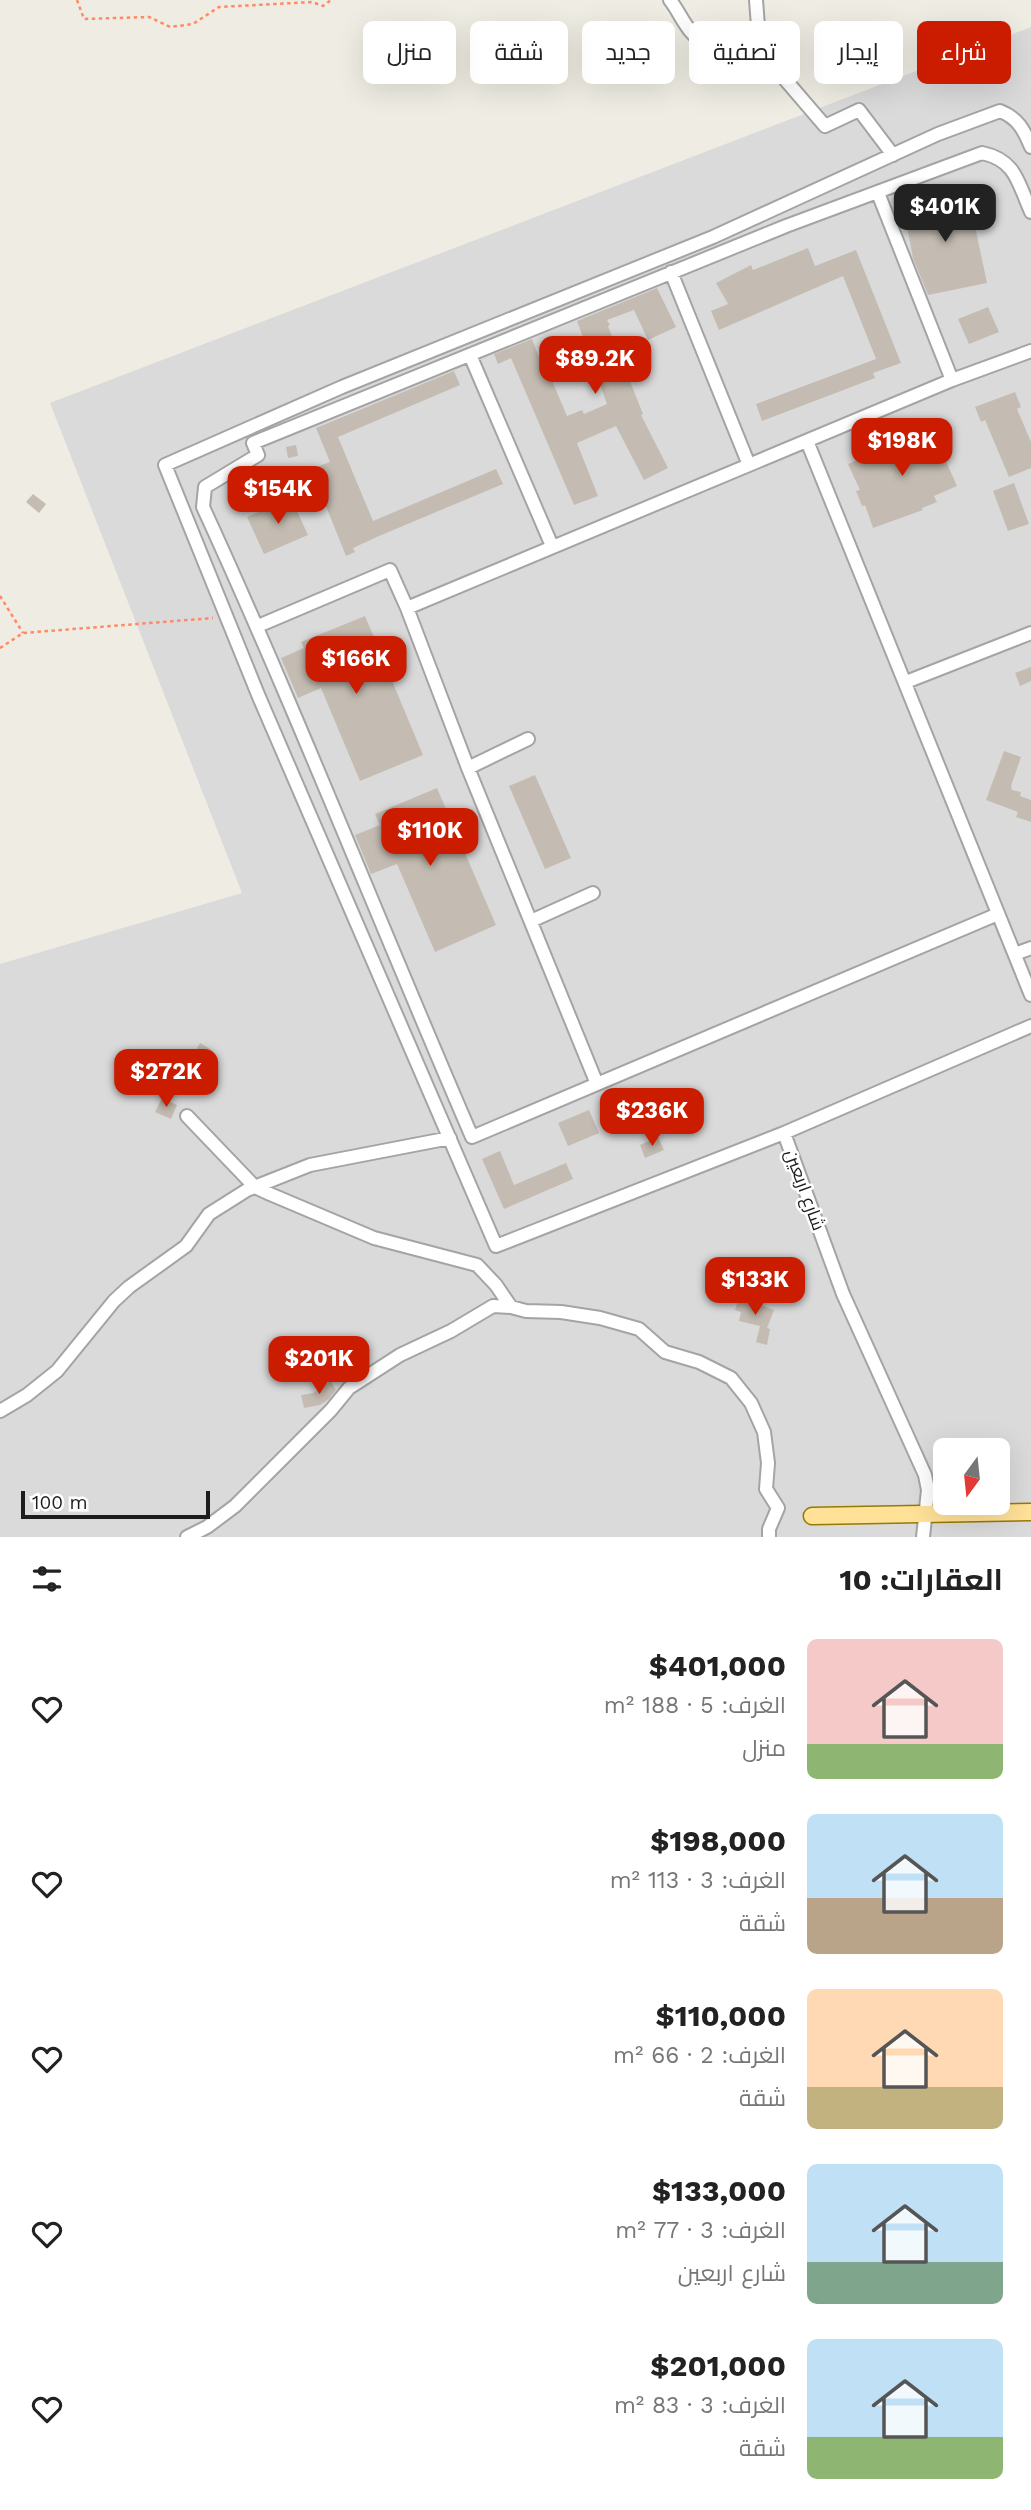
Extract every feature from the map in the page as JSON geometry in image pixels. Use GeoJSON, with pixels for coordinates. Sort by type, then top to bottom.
{"type":"FeatureCollection","features":[{"type":"Feature","properties":{"kind":"main road"},"geometry":{"type":"LineString","coordinates":[[812,1516],[1031,1512]]}},
{"type":"Feature","properties":{"kind":"street"},"geometry":{"type":"LineString","coordinates":[[670,0],[689,29]]}},
{"type":"Feature","properties":{"kind":"street"},"geometry":{"type":"LineString","coordinates":[[756,0],[758,21]]}},
{"type":"Feature","properties":{"kind":"street"},"geometry":{"type":"LineString","coordinates":[[789,84],[825,126],[859,110],[893,155]]}},
{"type":"Feature","properties":{"kind":"street"},"geometry":{"type":"LineString","coordinates":[[784,1133],[496,1246],[226,617],[165,466],[342,387],[713,237],[938,134],[1000,111],[1013,116],[1024,130],[1031,147]]}},
{"type":"Feature","properties":{"kind":"street"},"geometry":{"type":"LineString","coordinates":[[998,914],[472,1137],[397,965],[258,626],[203,507],[205,487],[258,455],[253,443],[786,226],[982,153],[997,157],[1008,164],[1031,212]]}},
{"type":"Feature","properties":{"kind":"street"},"geometry":{"type":"LineString","coordinates":[[877,193],[952,380]]}},
{"type":"Feature","properties":{"kind":"street"},"geometry":{"type":"LineString","coordinates":[[671,272],[749,465]]}},
{"type":"Feature","properties":{"kind":"street"},"geometry":{"type":"LineString","coordinates":[[407,608],[952,380],[1031,351]]}},
{"type":"Feature","properties":{"kind":"street"},"geometry":{"type":"LineString","coordinates":[[470,355],[552,547]]}},
{"type":"Feature","properties":{"kind":"street"},"geometry":{"type":"LineString","coordinates":[[807,441],[1031,995]]}},
{"type":"Feature","properties":{"kind":"street"},"geometry":{"type":"LineString","coordinates":[[258,626],[390,570],[597,1084]]}},
{"type":"Feature","properties":{"kind":"street"},"geometry":{"type":"LineString","coordinates":[[906,682],[1031,633]]}},
{"type":"Feature","properties":{"kind":"street"},"geometry":{"type":"LineString","coordinates":[[468,768],[528,738]]}},
{"type":"Feature","properties":{"kind":"street"},"geometry":{"type":"LineString","coordinates":[[531,920],[593,894]]}},
{"type":"Feature","properties":{"kind":"street"},"geometry":{"type":"LineString","coordinates":[[1015,954],[1031,948]]}},
{"type":"Feature","properties":{"kind":"street","name":"شارع اربعين"},"geometry":{"type":"LineString","coordinates":[[923,1537],[928,1490],[925,1475],[844,1294],[784,1133],[1031,1026]]}},
{"type":"Feature","properties":{"kind":"street"},"geometry":{"type":"LineString","coordinates":[[187,1116],[255,1186],[320,1217],[374,1238],[477,1265],[496,1285],[511,1307]]}},
{"type":"Feature","properties":{"kind":"street"},"geometry":{"type":"LineString","coordinates":[[0,1411],[27,1395],[57,1371],[114,1301],[186,1246],[209,1214],[255,1186],[310,1165],[450,1138]]}},
{"type":"Feature","properties":{"kind":"street"},"geometry":{"type":"LineString","coordinates":[[187,1537],[207,1527],[234,1506],[331,1410],[349,1388],[400,1355],[451,1331],[493,1306],[600,1318],[639,1329],[665,1352],[699,1362],[730,1378],[751,1402],[764,1432],[768,1463],[766,1489],[778,1507],[769,1529],[769,1537]]}},
{"type":"Feature","properties":{"kind":"path"},"geometry":{"type":"LineString","coordinates":[[78,0],[83,19],[149,17],[170,27],[193,24],[219,8],[312,2],[323,6],[331,0]]}},
{"type":"Feature","properties":{"kind":"path"},"geometry":{"type":"LineString","coordinates":[[0,596],[23,633]]}},
{"type":"Feature","properties":{"kind":"path"},"geometry":{"type":"LineString","coordinates":[[0,648],[23,633],[226,617]]}},
{"type":"Feature","properties":{"kind":"shaded area"},"geometry":{"type":"Polygon","coordinates":[[[1031,27],[1031,1537],[0,1537],[0,964],[242,893],[50,403],[882,84],[903,84],[903,76],[917,71],[917,84],[1011,84],[1011,35],[1031,27]]]}},
{"type":"Feature","properties":{"kind":"building"},"geometry":{"type":"Polygon","coordinates":[[[968,193],[987,283],[928,295],[913,258],[903,206],[968,193]]]}},
{"type":"Feature","properties":{"kind":"building"},"geometry":{"type":"Polygon","coordinates":[[[808,248],[815,266],[856,250],[901,363],[873,373],[875,378],[762,421],[756,404],[876,359],[843,276],[719,330],[711,311],[728,304],[716,283],[751,265],[753,270],[808,248]]]}},
{"type":"Feature","properties":{"kind":"building"},"geometry":{"type":"Polygon","coordinates":[[[657,288],[676,327],[648,340],[634,310],[607,320],[643,414],[641,415],[668,468],[644,480],[616,426],[577,443],[598,496],[574,505],[511,358],[498,364],[494,354],[532,339],[567,416],[582,410],[584,414],[607,404],[577,321],[657,288]]]}},
{"type":"Feature","properties":{"kind":"building"},"geometry":{"type":"Polygon","coordinates":[[[988,307],[999,332],[969,344],[958,319],[988,307]]]}},
{"type":"Feature","properties":{"kind":"building"},"geometry":{"type":"Polygon","coordinates":[[[454,371],[460,385],[338,437],[373,521],[496,469],[503,484],[379,536],[353,548],[355,552],[346,556],[311,469],[330,462],[316,428],[454,371]]]}},
{"type":"Feature","properties":{"kind":"building"},"geometry":{"type":"Polygon","coordinates":[[[1015,392],[1021,407],[1017,409],[1031,442],[1031,468],[1009,477],[985,420],[981,422],[975,407],[1015,392]]]}},
{"type":"Feature","properties":{"kind":"building"},"geometry":{"type":"Polygon","coordinates":[[[931,428],[957,486],[934,496],[937,502],[922,508],[923,510],[873,528],[865,505],[862,506],[856,491],[860,490],[848,464],[931,428]]]}},
{"type":"Feature","properties":{"kind":"building"},"geometry":{"type":"Polygon","coordinates":[[[296,445],[298,456],[288,458],[286,447],[296,445]]]}},
{"type":"Feature","properties":{"kind":"building"},"geometry":{"type":"Polygon","coordinates":[[[1014,483],[1029,524],[1008,531],[993,491],[1014,483]]]}},
{"type":"Feature","properties":{"kind":"building"},"geometry":{"type":"Polygon","coordinates":[[[33,494],[46,504],[39,513],[26,502],[33,494]]]}},
{"type":"Feature","properties":{"kind":"building"},"geometry":{"type":"Polygon","coordinates":[[[291,498],[308,535],[264,554],[247,517],[291,498]]]}},
{"type":"Feature","properties":{"kind":"building"},"geometry":{"type":"Polygon","coordinates":[[[365,616],[423,755],[360,781],[321,688],[298,698],[281,658],[304,648],[301,642],[365,616]]]}},
{"type":"Feature","properties":{"kind":"building"},"geometry":{"type":"Polygon","coordinates":[[[1031,667],[1031,681],[1020,686],[1015,673],[1031,667]]]}},
{"type":"Feature","properties":{"kind":"building"},"geometry":{"type":"Polygon","coordinates":[[[1004,751],[1021,757],[1011,786],[1012,790],[1021,792],[1020,796],[1031,800],[1031,822],[1016,817],[1018,812],[986,800],[1004,751]]]}},
{"type":"Feature","properties":{"kind":"building"},"geometry":{"type":"Polygon","coordinates":[[[535,775],[571,858],[545,869],[509,786],[535,775]]]}},
{"type":"Feature","properties":{"kind":"building"},"geometry":{"type":"Polygon","coordinates":[[[437,788],[496,925],[435,952],[397,864],[371,874],[355,835],[380,825],[375,814],[437,788]]]}},
{"type":"Feature","properties":{"kind":"building"},"geometry":{"type":"Polygon","coordinates":[[[200,1043],[212,1050],[202,1067],[190,1060],[200,1043]]]}},
{"type":"Feature","properties":{"kind":"building"},"geometry":{"type":"Polygon","coordinates":[[[162,1098],[177,1105],[171,1119],[155,1112],[162,1098]]]}},
{"type":"Feature","properties":{"kind":"building"},"geometry":{"type":"Polygon","coordinates":[[[589,1110],[599,1133],[568,1146],[558,1123],[589,1110]]]}},
{"type":"Feature","properties":{"kind":"building"},"geometry":{"type":"Polygon","coordinates":[[[658,1137],[664,1150],[645,1158],[640,1145],[658,1137]]]}},
{"type":"Feature","properties":{"kind":"building"},"geometry":{"type":"Polygon","coordinates":[[[500,1151],[514,1185],[566,1163],[573,1179],[504,1209],[482,1159],[500,1151]]]}},
{"type":"Feature","properties":{"kind":"building"},"geometry":{"type":"Polygon","coordinates":[[[740,1295],[759,1301],[759,1304],[774,1310],[767,1328],[770,1329],[767,1345],[756,1342],[760,1326],[739,1321],[741,1312],[735,1310],[740,1295]]]}},
{"type":"Feature","properties":{"kind":"building"},"geometry":{"type":"Polygon","coordinates":[[[331,1381],[336,1390],[329,1399],[320,1405],[304,1408],[301,1395],[313,1393],[331,1381]]]}}]}
